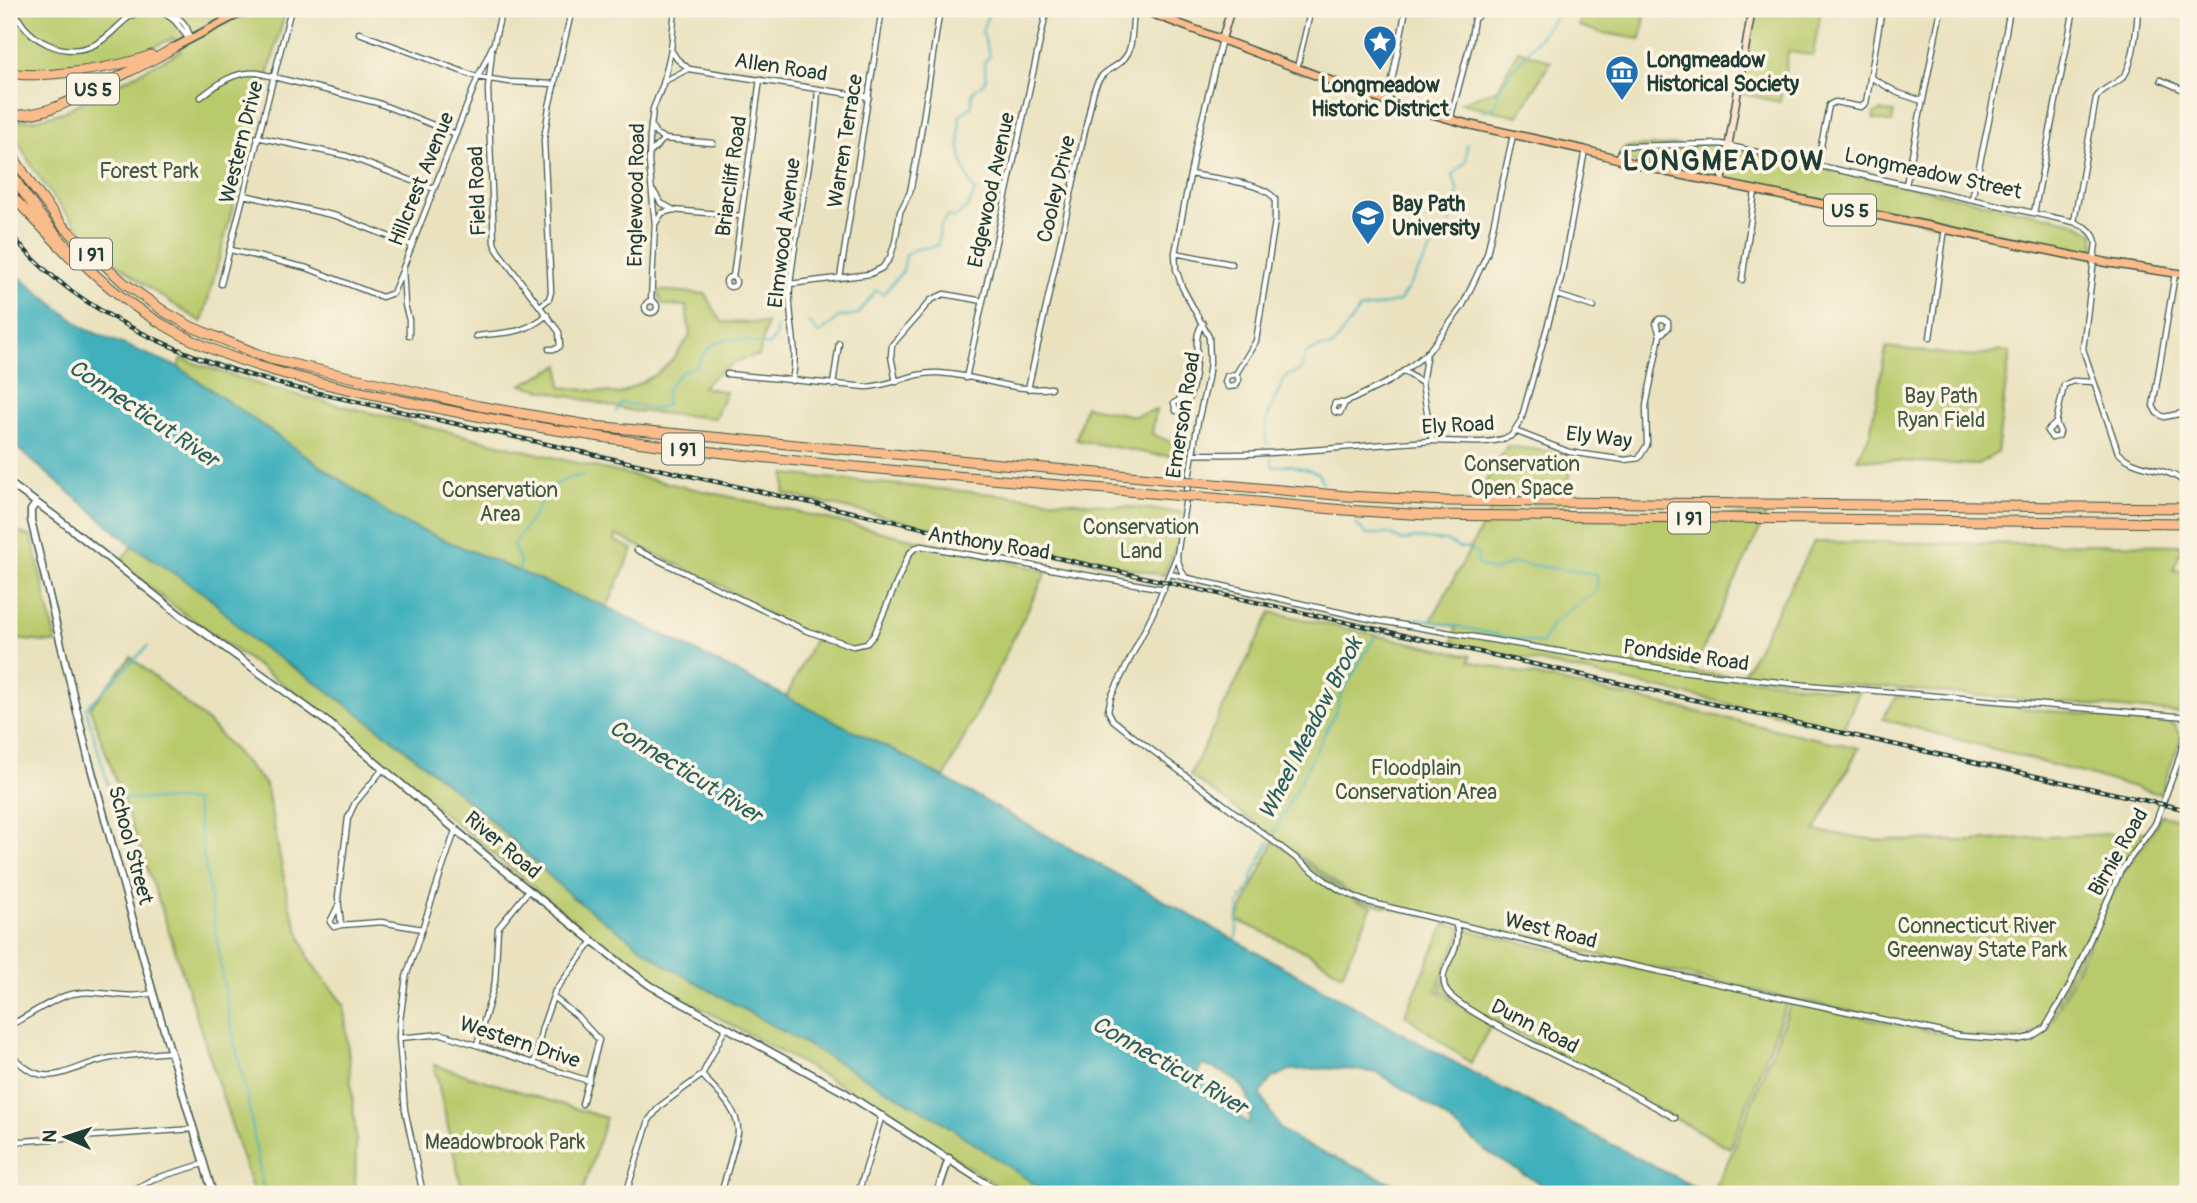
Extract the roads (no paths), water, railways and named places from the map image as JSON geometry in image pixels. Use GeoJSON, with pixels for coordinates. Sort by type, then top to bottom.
{"type":"FeatureCollection","features":[{"type":"Feature","properties":{"kind":"highway","name":"US 5"},"geometry":{"type":"LineString","coordinates":[[9,73],[29,75],[114,66],[173,48]]}},
{"type":"Feature","properties":{"kind":"highway","name":"US 5"},"geometry":{"type":"LineString","coordinates":[[9,115],[34,114],[54,108],[142,66],[173,48]]}},
{"type":"Feature","properties":{"kind":"highway","name":"I 91"},"geometry":{"type":"LineString","coordinates":[[9,150],[63,226],[123,282],[164,312],[192,327],[278,361],[471,404],[594,426],[1347,496],[1446,501],[2188,508]]}},
{"type":"Feature","properties":{"kind":"highway","name":"I 91"},"geometry":{"type":"LineString","coordinates":[[9,170],[49,225],[101,280],[141,311],[170,329],[246,362],[325,384],[492,420],[665,447],[1344,510],[1460,516],[2188,523]]}},
{"type":"Feature","properties":{"kind":"highway"},"geometry":{"type":"LineString","coordinates":[[9,193],[64,253],[101,280]]}},
{"type":"Feature","properties":{"kind":"main road","name":"US 5"},"geometry":{"type":"LineString","coordinates":[[173,48],[248,9]]}},
{"type":"Feature","properties":{"kind":"main road","name":"US 5"},"geometry":{"type":"LineString","coordinates":[[1140,9],[1388,102],[1450,120],[1585,150],[1667,172],[2094,260],[2188,275]]}},
{"type":"Feature","properties":{"kind":"main road"},"geometry":{"type":"LineString","coordinates":[[1222,39],[1231,9]]}},
{"type":"Feature","properties":{"kind":"main road"},"geometry":{"type":"LineString","coordinates":[[1722,183],[1752,9]]}},
{"type":"Feature","properties":{"kind":"street"},"geometry":{"type":"LineString","coordinates":[[14,9],[21,23],[35,38],[52,47],[73,49],[96,44],[129,16],[151,9],[170,12],[177,17],[188,30],[190,39]]}},
{"type":"Feature","properties":{"kind":"street","name":"Western Drive"},"geometry":{"type":"LineString","coordinates":[[221,284],[270,77],[291,9]]}},
{"type":"Feature","properties":{"kind":"street","name":"Field Road"},"geometry":{"type":"LineString","coordinates":[[502,9],[489,79],[495,246],[559,332],[561,340],[558,348],[549,349]]}},
{"type":"Feature","properties":{"kind":"street"},"geometry":{"type":"LineString","coordinates":[[540,306],[549,299],[551,292],[544,140],[572,9]]}},
{"type":"Feature","properties":{"kind":"street","name":"Englewood Road"},"geometry":{"type":"LineString","coordinates":[[651,301],[654,224],[649,155],[651,125],[656,98],[663,84],[671,50],[675,9]]}},
{"type":"Feature","properties":{"kind":"street","name":"Warren Terrace"},"geometry":{"type":"LineString","coordinates":[[840,278],[882,9]]}},
{"type":"Feature","properties":{"kind":"street"},"geometry":{"type":"LineString","coordinates":[[790,284],[876,272],[887,261],[893,249],[899,216],[908,196],[917,162],[940,9]]}},
{"type":"Feature","properties":{"kind":"street","name":"Edgewood Avenue"},"geometry":{"type":"LineString","coordinates":[[966,378],[1047,9]]}},
{"type":"Feature","properties":{"kind":"street","name":"Cooley Drive"},"geometry":{"type":"LineString","coordinates":[[1028,389],[1093,94],[1100,76],[1119,63],[1128,52],[1135,9]]}},
{"type":"Feature","properties":{"kind":"street"},"geometry":{"type":"LineString","coordinates":[[1169,20],[1171,9]]}},
{"type":"Feature","properties":{"kind":"street"},"geometry":{"type":"LineString","coordinates":[[1297,69],[1311,9]]}},
{"type":"Feature","properties":{"kind":"street"},"geometry":{"type":"LineString","coordinates":[[1388,102],[1406,9]]}},
{"type":"Feature","properties":{"kind":"street"},"geometry":{"type":"LineString","coordinates":[[1474,19],[1488,9]]}},
{"type":"Feature","properties":{"kind":"street"},"geometry":{"type":"LineString","coordinates":[[1817,166],[1830,104],[1839,102],[1862,107],[1867,100],[1882,9]]}},
{"type":"Feature","properties":{"kind":"street"},"geometry":{"type":"LineString","coordinates":[[1906,185],[1941,9]]}},
{"type":"Feature","properties":{"kind":"street"},"geometry":{"type":"LineString","coordinates":[[1972,199],[2010,9]]}},
{"type":"Feature","properties":{"kind":"street"},"geometry":{"type":"LineString","coordinates":[[2034,213],[2074,9]]}},
{"type":"Feature","properties":{"kind":"street"},"geometry":{"type":"LineString","coordinates":[[2138,9],[2129,67],[2123,78],[2104,89],[2096,98],[2074,222],[2094,233],[2096,243],[2082,347],[2119,454],[2141,465],[2180,478],[2185,483]]}},
{"type":"Feature","properties":{"kind":"street"},"geometry":{"type":"LineString","coordinates":[[2169,9],[2188,12]]}},
{"type":"Feature","properties":{"kind":"street"},"geometry":{"type":"LineString","coordinates":[[1450,120],[1470,44],[1474,11]]}},
{"type":"Feature","properties":{"kind":"street"},"geometry":{"type":"LineString","coordinates":[[359,33],[478,77],[555,84]]}},
{"type":"Feature","properties":{"kind":"street","name":"Emerson Road"},"geometry":{"type":"LineString","coordinates":[[1108,708],[1164,589],[1177,555],[1210,362],[1209,337],[1182,287],[1176,269],[1175,253],[1211,76],[1222,39]]}},
{"type":"Feature","properties":{"kind":"street","name":"Field Road"},"geometry":{"type":"LineString","coordinates":[[478,77],[494,43]]}},
{"type":"Feature","properties":{"kind":"street"},"geometry":{"type":"LineString","coordinates":[[663,84],[667,79],[689,69],[677,60],[671,50]]}},
{"type":"Feature","properties":{"kind":"street","name":"Allen Road"},"geometry":{"type":"LineString","coordinates":[[689,69],[869,97]]}},
{"type":"Feature","properties":{"kind":"street"},"geometry":{"type":"LineString","coordinates":[[201,97],[224,80],[252,73],[378,103],[456,134]]}},
{"type":"Feature","properties":{"kind":"street","name":"Hillcrest Avenue"},"geometry":{"type":"LineString","coordinates":[[409,335],[410,320],[405,305],[403,268],[478,77]]}},
{"type":"Feature","properties":{"kind":"street"},"geometry":{"type":"LineString","coordinates":[[1870,78],[1922,101]]}},
{"type":"Feature","properties":{"kind":"street","name":"Briarcliff Road"},"geometry":{"type":"LineString","coordinates":[[733,277],[760,79]]}},
{"type":"Feature","properties":{"kind":"street"},"geometry":{"type":"LineString","coordinates":[[2161,80],[2188,92]]}},
{"type":"Feature","properties":{"kind":"street","name":"Elmwood Avenue"},"geometry":{"type":"LineString","coordinates":[[792,381],[795,349],[790,320],[790,284],[818,89]]}},
{"type":"Feature","properties":{"kind":"street"},"geometry":{"type":"LineString","coordinates":[[651,125],[657,135],[664,139],[713,143]]}},
{"type":"Feature","properties":{"kind":"street"},"geometry":{"type":"LineString","coordinates":[[1345,403],[1381,386],[1428,352],[1462,307],[1483,267],[1513,135]]}},
{"type":"Feature","properties":{"kind":"street"},"geometry":{"type":"LineString","coordinates":[[257,137],[346,156],[434,189]]}},
{"type":"Feature","properties":{"kind":"street"},"geometry":{"type":"LineString","coordinates":[[649,155],[664,139]]}},
{"type":"Feature","properties":{"kind":"street","name":"Longmeadow Street"},"geometry":{"type":"LineString","coordinates":[[1618,159],[1622,149],[1631,146],[1727,146],[2074,222]]}},
{"type":"Feature","properties":{"kind":"street","name":"Ely Road"},"geometry":{"type":"LineString","coordinates":[[1193,454],[1293,452],[1432,441],[1500,440],[1511,436],[1521,420],[1557,295],[1585,150]]}},
{"type":"Feature","properties":{"kind":"street"},"geometry":{"type":"LineString","coordinates":[[1190,174],[1252,186],[1270,192],[1275,199],[1275,220],[1256,341],[1236,374]]}},
{"type":"Feature","properties":{"kind":"street"},"geometry":{"type":"LineString","coordinates":[[652,189],[661,203],[673,210]]}},
{"type":"Feature","properties":{"kind":"street"},"geometry":{"type":"LineString","coordinates":[[1742,280],[1755,189]]}},
{"type":"Feature","properties":{"kind":"street"},"geometry":{"type":"LineString","coordinates":[[244,195],[331,215],[411,245]]}},
{"type":"Feature","properties":{"kind":"street"},"geometry":{"type":"LineString","coordinates":[[654,224],[664,211],[673,210],[741,216]]}},
{"type":"Feature","properties":{"kind":"street"},"geometry":{"type":"LineString","coordinates":[[1930,338],[1945,228]]}},
{"type":"Feature","properties":{"kind":"street"},"geometry":{"type":"LineString","coordinates":[[231,250],[307,268],[383,297],[393,293],[403,268]]}},
{"type":"Feature","properties":{"kind":"street"},"geometry":{"type":"LineString","coordinates":[[1175,253],[1232,264]]}},
{"type":"Feature","properties":{"kind":"street"},"geometry":{"type":"LineString","coordinates":[[2175,274],[2153,406],[2157,413],[2164,417],[2188,412]]}},
{"type":"Feature","properties":{"kind":"street"},"geometry":{"type":"LineString","coordinates":[[896,382],[891,356],[892,345],[931,300],[943,294],[983,301]]}},
{"type":"Feature","properties":{"kind":"street"},"geometry":{"type":"LineString","coordinates":[[1557,295],[1594,307]]}},
{"type":"Feature","properties":{"kind":"street"},"geometry":{"type":"LineString","coordinates":[[476,336],[526,330],[547,315]]}},
{"type":"Feature","properties":{"kind":"street"},"geometry":{"type":"LineString","coordinates":[[1190,394],[1196,365],[1197,333],[1203,323]]}},
{"type":"Feature","properties":{"kind":"street","name":"Ely Way"},"geometry":{"type":"LineString","coordinates":[[1516,431],[1566,452],[1625,460],[1637,459],[1647,445],[1646,406],[1660,335]]}},
{"type":"Feature","properties":{"kind":"street"},"geometry":{"type":"LineString","coordinates":[[833,385],[839,343]]}},
{"type":"Feature","properties":{"kind":"street"},"geometry":{"type":"LineString","coordinates":[[1428,352],[1422,383],[1432,441]]}},
{"type":"Feature","properties":{"kind":"street"},"geometry":{"type":"LineString","coordinates":[[1404,371],[1422,383]]}},
{"type":"Feature","properties":{"kind":"street"},"geometry":{"type":"LineString","coordinates":[[727,374],[833,385],[875,386],[931,373],[1028,389],[1051,388]]}},
{"type":"Feature","properties":{"kind":"street"},"geometry":{"type":"LineString","coordinates":[[2056,422],[2064,384],[2073,381],[2095,382]]}},
{"type":"Feature","properties":{"kind":"street","name":"River Road"},"geometry":{"type":"LineString","coordinates":[[9,483],[180,615],[281,687],[651,986],[882,1115],[1002,1194]]}},
{"type":"Feature","properties":{"kind":"street","name":"School Street"},"geometry":{"type":"LineString","coordinates":[[37,503],[32,510],[32,520],[88,757],[153,993],[213,1194]]}},
{"type":"Feature","properties":{"kind":"street","name":"Anthony Road"},"geometry":{"type":"LineString","coordinates":[[637,550],[807,631],[853,646],[867,643],[874,635],[909,554],[921,546],[1164,589]]}},
{"type":"Feature","properties":{"kind":"street"},"geometry":{"type":"LineString","coordinates":[[1177,555],[1180,568],[1187,579]]}},
{"type":"Feature","properties":{"kind":"street","name":"Pondside Road"},"geometry":{"type":"LineString","coordinates":[[1170,574],[1375,620],[1670,670],[1819,686],[2188,717]]}},
{"type":"Feature","properties":{"kind":"street","name":"West Road"},"geometry":{"type":"LineString","coordinates":[[1108,708],[1112,718],[1133,736],[1340,890],[1364,901],[1674,975],[1960,1036],[2017,1041],[2031,1037],[2045,1028]]}},
{"type":"Feature","properties":{"kind":"street","name":"Birnie Road"},"geometry":{"type":"LineString","coordinates":[[2045,1028],[2068,988],[2120,872],[2155,824],[2188,726]]}},
{"type":"Feature","properties":{"kind":"street"},"geometry":{"type":"LineString","coordinates":[[341,925],[338,906],[348,818],[355,803],[384,768]]}},
{"type":"Feature","properties":{"kind":"street"},"geometry":{"type":"LineString","coordinates":[[424,1194],[406,1120],[399,1038],[404,986],[456,828]]}},
{"type":"Feature","properties":{"kind":"street"},"geometry":{"type":"LineString","coordinates":[[477,1045],[495,979],[498,928],[529,890]]}},
{"type":"Feature","properties":{"kind":"street"},"geometry":{"type":"LineString","coordinates":[[338,906],[330,922],[334,927],[380,922],[422,929]]}},
{"type":"Feature","properties":{"kind":"street","name":"Dunn Road"},"geometry":{"type":"LineString","coordinates":[[1455,924],[1458,942],[1445,968],[1444,977],[1444,984],[1451,998],[1500,1027],[1675,1118]]}},
{"type":"Feature","properties":{"kind":"street"},"geometry":{"type":"LineString","coordinates":[[534,1064],[552,997],[593,940]]}},
{"type":"Feature","properties":{"kind":"street"},"geometry":{"type":"LineString","coordinates":[[9,1026],[70,994],[111,993],[127,997],[153,993]]}},
{"type":"Feature","properties":{"kind":"street"},"geometry":{"type":"LineString","coordinates":[[552,997],[577,1016],[599,1040],[582,1104]]}},
{"type":"Feature","properties":{"kind":"street"},"geometry":{"type":"LineString","coordinates":[[626,1194],[644,1132],[652,1115],[665,1101],[702,1075],[726,1027]]}},
{"type":"Feature","properties":{"kind":"street","name":"Western Drive"},"geometry":{"type":"LineString","coordinates":[[399,1038],[442,1034],[589,1081]]}},
{"type":"Feature","properties":{"kind":"street"},"geometry":{"type":"LineString","coordinates":[[9,1052],[30,1072],[53,1076],[110,1059],[171,1052]]}},
{"type":"Feature","properties":{"kind":"street"},"geometry":{"type":"LineString","coordinates":[[702,1075],[730,1107],[738,1125],[721,1194]]}},
{"type":"Feature","properties":{"kind":"street"},"geometry":{"type":"LineString","coordinates":[[858,1194],[882,1115]]}},
{"type":"Feature","properties":{"kind":"street"},"geometry":{"type":"LineString","coordinates":[[9,1142],[194,1129]]}},
{"type":"Feature","properties":{"kind":"street"},"geometry":{"type":"LineString","coordinates":[[937,1194],[949,1158]]}},
{"type":"Feature","properties":{"kind":"street"},"geometry":{"type":"LineString","coordinates":[[127,1194],[153,1179],[204,1164]]}},
{"type":"Feature","properties":{"kind":"water","name":"Connecticut River"},"geometry":{"type":"Polygon","coordinates":[[[9,269],[85,329],[178,367],[400,521],[607,607],[906,757],[1488,1081],[1708,1194],[1557,1194],[1489,1153],[1433,1108],[1378,1073],[1337,1068],[1290,1070],[1272,1078],[1260,1094],[1280,1129],[1308,1146],[1417,1194],[1049,1194],[938,1119],[667,966],[572,897],[485,815],[389,736],[317,683],[254,642],[209,597],[133,546],[9,441],[9,269]],[[1201,1065],[1198,1072],[1203,1080],[1221,1101],[1249,1124],[1249,1101],[1243,1087],[1223,1072],[1201,1065]]]}},
{"type":"Feature","properties":{"kind":"waterway"},"geometry":{"type":"LineString","coordinates":[[809,322],[819,334],[839,317],[858,314],[876,290],[883,294],[903,271],[906,255],[915,249],[937,246],[941,225],[947,216],[955,218],[968,207],[975,192],[961,155],[960,115],[972,106],[973,92],[986,80],[984,62],[990,56],[982,31],[990,9]]}},
{"type":"Feature","properties":{"kind":"waterway","name":"Wheel Meadow Brook"},"geometry":{"type":"LineString","coordinates":[[1483,111],[1495,106],[1501,85],[1562,9]]}},
{"type":"Feature","properties":{"kind":"waterway","name":"Wheel Meadow Brook"},"geometry":{"type":"LineString","coordinates":[[1267,445],[1268,418],[1286,376],[1302,370],[1306,353],[1322,347],[1332,347],[1359,310],[1400,301],[1433,246],[1447,233],[1458,192],[1453,175],[1466,161],[1467,144]]}},
{"type":"Feature","properties":{"kind":"waterway"},"geometry":{"type":"LineString","coordinates":[[616,412],[621,403],[655,409],[667,405],[665,393],[671,383],[681,372],[697,366],[710,347],[718,342],[736,339],[768,346],[775,338],[777,325]]}},
{"type":"Feature","properties":{"kind":"waterway","name":"Wheel Meadow Brook"},"geometry":{"type":"LineString","coordinates":[[1271,458],[1273,467],[1291,465],[1318,473],[1323,483]]}},
{"type":"Feature","properties":{"kind":"waterway"},"geometry":{"type":"LineString","coordinates":[[519,574],[520,561],[513,545],[551,488],[564,480],[584,475]]}},
{"type":"Feature","properties":{"kind":"waterway","name":"Wheel Meadow Brook"},"geometry":{"type":"LineString","coordinates":[[1356,524],[1366,534],[1389,534],[1403,541],[1414,538],[1446,541],[1459,548],[1470,548],[1478,555],[1477,564],[1494,571],[1514,563],[1597,574],[1597,590],[1552,623],[1542,644],[1418,618],[1413,622],[1392,621]]}},
{"type":"Feature","properties":{"kind":"waterway","name":"Wheel Meadow Brook"},"geometry":{"type":"LineString","coordinates":[[1273,835],[1337,709],[1340,696],[1375,636]]}},
{"type":"Feature","properties":{"kind":"waterway"},"geometry":{"type":"LineString","coordinates":[[148,646],[86,708],[112,798],[195,801],[229,1017],[248,1101],[264,1194]]}},
{"type":"Feature","properties":{"kind":"waterway","name":"Wheel Meadow Brook"},"geometry":{"type":"LineString","coordinates":[[1236,941],[1239,904],[1252,883],[1252,877],[1269,842]]}},
{"type":"Feature","properties":{"kind":"railway"},"geometry":{"type":"LineString","coordinates":[[9,231],[35,260],[66,287],[100,310],[175,348],[291,387],[2188,810]]}},
{"type":"Feature","properties":{"kind":"place","name":"Longmeadow Historic District"},"geometry":{"type":"Point","coordinates":[1380,72]}},
{"type":"Feature","properties":{"kind":"place","name":"Longmeadow Historical Society"},"geometry":{"type":"Point","coordinates":[1622,102]}},
{"type":"Feature","properties":{"kind":"place","name":"Bay Path University"},"geometry":{"type":"Point","coordinates":[1368,246]}},
{"type":"Feature","properties":{"kind":"district","name":"LONGMEADOW"},"geometry":{"type":"Point","coordinates":[1724,160]}},
{"type":"Feature","properties":{"kind":"park label","name":"Forest Park"},"geometry":{"type":"Point","coordinates":[149,171]}},
{"type":"Feature","properties":{"kind":"park label","name":"Bay Path Ryan Field"},"geometry":{"type":"Point","coordinates":[1941,408]}},
{"type":"Feature","properties":{"kind":"park label","name":"Conservation Open Space"},"geometry":{"type":"Point","coordinates":[1522,476]}},
{"type":"Feature","properties":{"kind":"park label","name":"Conservation Area"},"geometry":{"type":"Point","coordinates":[500,502]}},
{"type":"Feature","properties":{"kind":"park label","name":"Conservation Land"},"geometry":{"type":"Point","coordinates":[1141,539]}},
{"type":"Feature","properties":{"kind":"park label","name":"Floodplain Conservation Area"},"geometry":{"type":"Point","coordinates":[1416,780]}},
{"type":"Feature","properties":{"kind":"park label","name":"Connecticut River Greenway State Park"},"geometry":{"type":"Point","coordinates":[1977,938]}},
{"type":"Feature","properties":{"kind":"park label","name":"Meadowbrook Park"},"geometry":{"type":"Point","coordinates":[505,1142]}}]}
